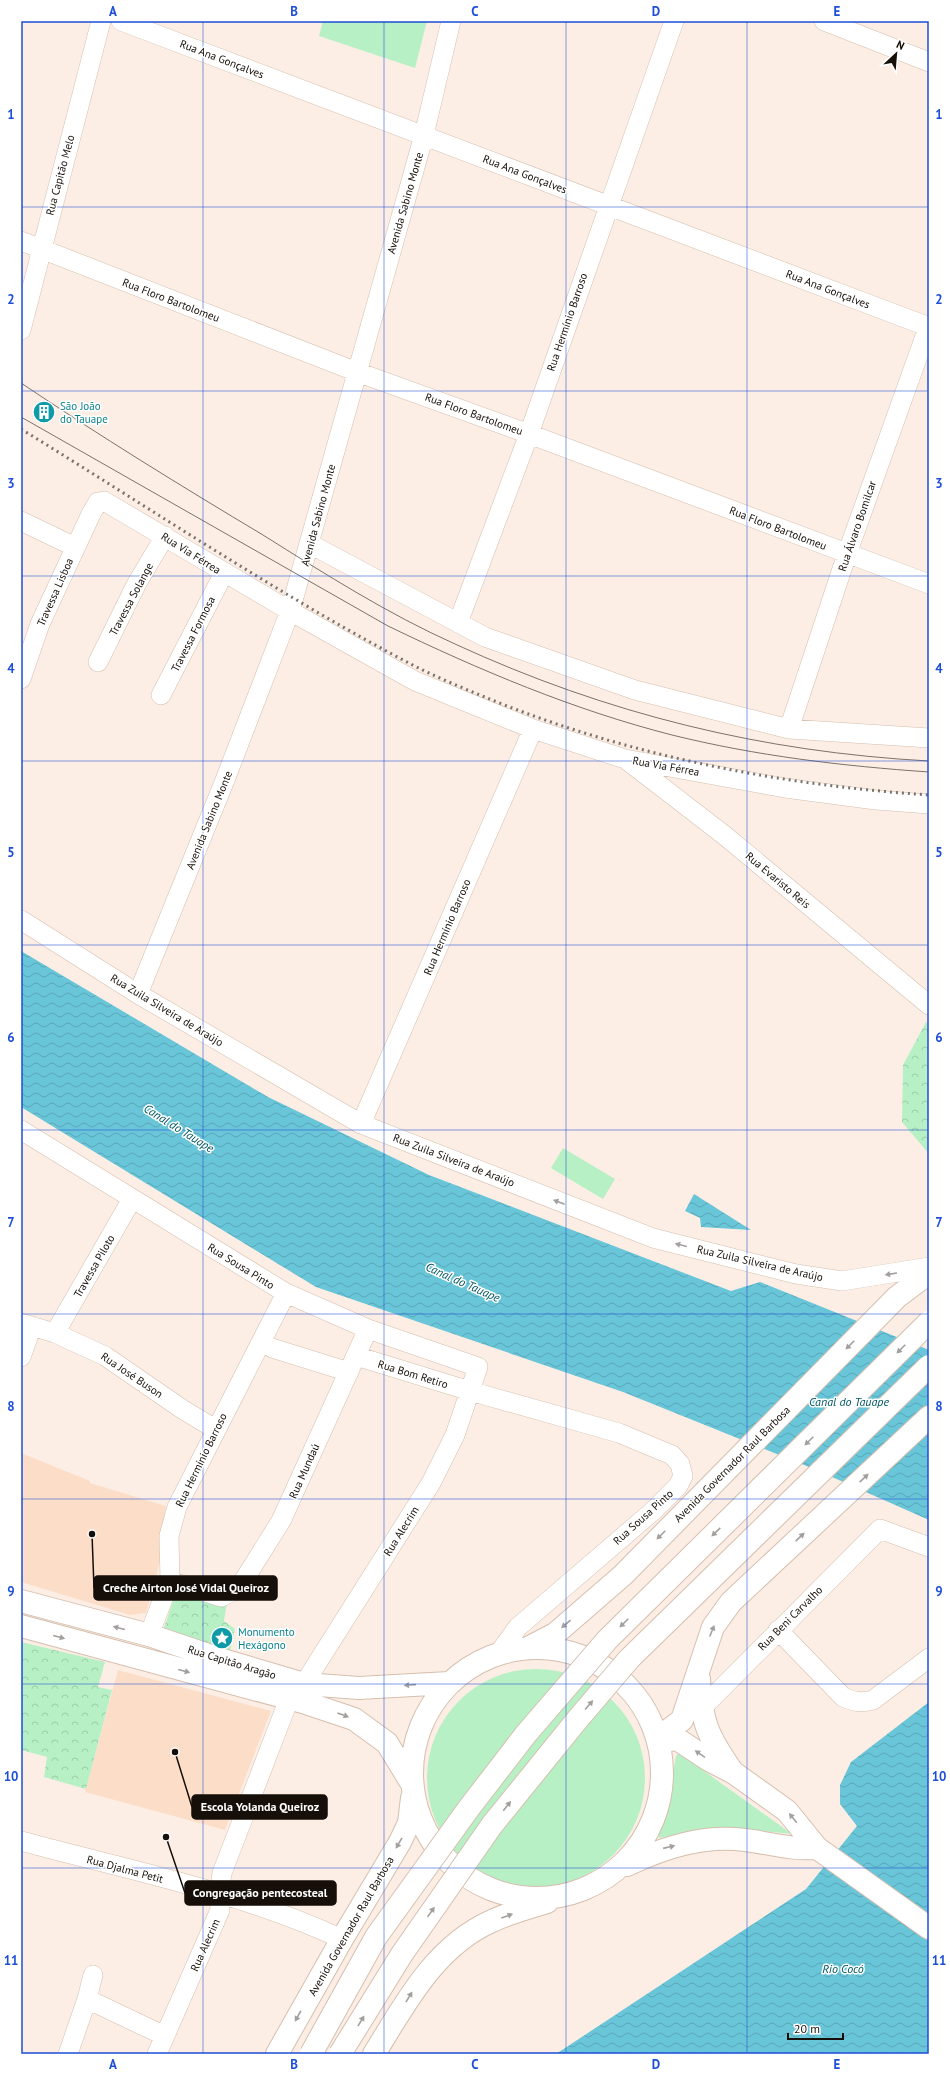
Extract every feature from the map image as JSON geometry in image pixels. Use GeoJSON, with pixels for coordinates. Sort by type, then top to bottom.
{"type":"FeatureCollection","features":[{"type":"Feature","properties":{"kind":"main road","name":"Avenida Governador Raul Barbosa"},"geometry":{"type":"LineString","coordinates":[[528,1648],[555,1634],[623,1575],[897,1297],[929,1273]]}},
{"type":"Feature","properties":{"kind":"main road"},"geometry":{"type":"LineString","coordinates":[[311,2054],[376,1937],[469,1808],[526,1734],[607,1640],[929,1322]]}},
{"type":"Feature","properties":{"kind":"main road"},"geometry":{"type":"LineString","coordinates":[[340,2054],[402,1954],[492,1825],[577,1720],[629,1659],[929,1366]]}},
{"type":"Feature","properties":{"kind":"main road"},"geometry":{"type":"LineString","coordinates":[[658,1740],[682,1720],[713,1627],[732,1602],[929,1417]]}},
{"type":"Feature","properties":{"kind":"main road","name":"Rua Capitão Aragão"},"geometry":{"type":"LineString","coordinates":[[21,1601],[149,1635],[223,1660],[296,1691],[340,1714],[354,1719],[370,1729],[387,1743],[413,1789]]}},
{"type":"Feature","properties":{"kind":"main road","name":"Rua Capitão Aragão"},"geometry":{"type":"LineString","coordinates":[[21,1626],[296,1691],[449,1683]]}},
{"type":"Feature","properties":{"kind":"main road","name":"Avenida Governador Raul Barbosa"},"geometry":{"type":"LineString","coordinates":[[277,2054],[342,1939],[400,1842],[409,1822],[413,1789],[414,1749],[425,1716],[449,1683],[476,1663],[499,1653],[528,1648],[569,1652],[595,1662],[623,1681],[645,1707],[658,1740],[664,1773],[661,1800],[652,1825],[639,1848],[620,1868],[596,1884],[491,1922],[462,1938],[441,1957],[416,1985],[374,2054]]}},
{"type":"Feature","properties":{"kind":"main road"},"geometry":{"type":"LineString","coordinates":[[699,1668],[702,1708],[709,1735],[734,1773]]}},
{"type":"Feature","properties":{"kind":"main road"},"geometry":{"type":"LineString","coordinates":[[658,1740],[677,1739],[709,1760],[734,1773],[787,1811],[817,1848],[929,1928]]}},
{"type":"Feature","properties":{"kind":"main road","name":"Avenida Governador Raul Barbosa"},"geometry":{"type":"LineString","coordinates":[[413,1789],[422,1822],[436,1847],[463,1873],[482,1885],[509,1895],[539,1898],[568,1895]]}},
{"type":"Feature","properties":{"kind":"main road"},"geometry":{"type":"LineString","coordinates":[[620,1868],[659,1850],[710,1839],[744,1840],[798,1850],[817,1848]]}},
{"type":"Feature","properties":{"kind":"street","name":"Rua Capitão Melo"},"geometry":{"type":"LineString","coordinates":[[21,330],[101,21]]}},
{"type":"Feature","properties":{"kind":"street","name":"Rua Ana Gonçalves"},"geometry":{"type":"LineString","coordinates":[[121,21],[929,327]]}},
{"type":"Feature","properties":{"kind":"street","name":"Avenida Sabino Monte"},"geometry":{"type":"LineString","coordinates":[[138,994],[226,780],[290,611],[424,135],[451,21]]}},
{"type":"Feature","properties":{"kind":"street","name":"Rua Hermínio Barroso"},"geometry":{"type":"LineString","coordinates":[[458,623],[529,434],[608,205],[674,21]]}},
{"type":"Feature","properties":{"kind":"street"},"geometry":{"type":"LineString","coordinates":[[824,21],[929,62]]}},
{"type":"Feature","properties":{"kind":"street","name":"Rua Floro Bartolomeu"},"geometry":{"type":"LineString","coordinates":[[21,242],[357,372],[529,434],[929,584]]}},
{"type":"Feature","properties":{"kind":"street","name":"Rua Álvaro Bomilcar"},"geometry":{"type":"LineString","coordinates":[[789,729],[847,554],[929,327]]}},
{"type":"Feature","properties":{"kind":"street","name":"Rua Via Férrea"},"geometry":{"type":"LineString","coordinates":[[94,508],[98,502],[104,501],[110,503],[224,573],[415,681],[533,729],[625,758],[785,788],[876,800],[929,804]]}},
{"type":"Feature","properties":{"kind":"street","name":"Travessa Lisboa"},"geometry":{"type":"LineString","coordinates":[[21,679],[40,624],[94,508]]}},
{"type":"Feature","properties":{"kind":"street"},"geometry":{"type":"LineString","coordinates":[[21,521],[76,547]]}},
{"type":"Feature","properties":{"kind":"street","name":"Travessa Solange"},"geometry":{"type":"LineString","coordinates":[[98,662],[137,583],[165,536]]}},
{"type":"Feature","properties":{"kind":"street"},"geometry":{"type":"LineString","coordinates":[[310,544],[485,637],[635,690],[789,729],[929,738]]}},
{"type":"Feature","properties":{"kind":"street","name":"Travessa Formosa"},"geometry":{"type":"LineString","coordinates":[[161,695],[224,573]]}},
{"type":"Feature","properties":{"kind":"street","name":"Rua Hermínio Barroso"},"geometry":{"type":"LineString","coordinates":[[361,1124],[533,729]]}},
{"type":"Feature","properties":{"kind":"street","name":"Rua Evaristo Reis"},"geometry":{"type":"LineString","coordinates":[[625,758],[724,835],[929,1005]]}},
{"type":"Feature","properties":{"kind":"street","name":"Rua Zuila Silveira de Araújo"},"geometry":{"type":"LineString","coordinates":[[21,920],[138,994],[361,1124],[660,1240],[796,1274],[842,1281],[929,1267]]}},
{"type":"Feature","properties":{"kind":"street","name":"Rua Sousa Pinto"},"geometry":{"type":"LineString","coordinates":[[21,1130],[286,1293],[368,1329],[478,1367]]}},
{"type":"Feature","properties":{"kind":"street","name":"Travessa Piloto"},"geometry":{"type":"LineString","coordinates":[[55,1333],[132,1199]]}},
{"type":"Feature","properties":{"kind":"street","name":"Rua Hermínio Barroso"},"geometry":{"type":"LineString","coordinates":[[149,1635],[170,1581],[169,1536],[171,1523],[215,1429],[286,1293]]}},
{"type":"Feature","properties":{"kind":"street"},"geometry":{"type":"LineString","coordinates":[[21,1357],[26,1324]]}},
{"type":"Feature","properties":{"kind":"street","name":"Rua José Buson"},"geometry":{"type":"LineString","coordinates":[[26,1324],[55,1333],[116,1362],[160,1394],[215,1429]]}},
{"type":"Feature","properties":{"kind":"street","name":"Rua Mundaú"},"geometry":{"type":"LineString","coordinates":[[170,1581],[221,1597],[232,1592],[242,1582],[281,1521],[368,1329]]}},
{"type":"Feature","properties":{"kind":"street","name":"Rua Bom Retiro"},"geometry":{"type":"LineString","coordinates":[[272,1348],[353,1364],[470,1391]]}},
{"type":"Feature","properties":{"kind":"street","name":"Rua Alecrim"},"geometry":{"type":"LineString","coordinates":[[158,2054],[220,1910],[219,1894],[222,1873],[296,1691],[431,1483],[455,1435],[478,1367]]}},
{"type":"Feature","properties":{"kind":"street","name":"Rua Sousa Pinto"},"geometry":{"type":"LineString","coordinates":[[470,1391],[619,1433],[672,1455],[680,1464],[683,1476],[678,1486],[653,1511],[518,1627],[499,1653]]}},
{"type":"Feature","properties":{"kind":"street","name":"Rua Beni Carvalho"},"geometry":{"type":"LineString","coordinates":[[702,1708],[880,1529],[929,1547]]}},
{"type":"Feature","properties":{"kind":"street"},"geometry":{"type":"LineString","coordinates":[[778,1630],[843,1697],[853,1702],[873,1700],[929,1658]]}},
{"type":"Feature","properties":{"kind":"street","name":"Rua Djalma Petit"},"geometry":{"type":"LineString","coordinates":[[21,1841],[219,1894],[302,1920],[342,1939]]}},
{"type":"Feature","properties":{"kind":"street"},"geometry":{"type":"LineString","coordinates":[[68,2054],[87,1999],[93,1976]]}},
{"type":"Feature","properties":{"kind":"street"},"geometry":{"type":"LineString","coordinates":[[87,1999],[165,2036]]}},
{"type":"Feature","properties":{"kind":"shaded area"},"geometry":{"type":"Polygon","coordinates":[[[21,1453],[90,1481],[90,1483],[166,1506],[160,1561],[146,1613],[130,1615],[21,1582],[21,1453]]]}},
{"type":"Feature","properties":{"kind":"shaded area"},"geometry":{"type":"Polygon","coordinates":[[[118,1670],[271,1711],[225,1830],[85,1792],[118,1670]]]}},
{"type":"Feature","properties":{"kind":"green space"},"geometry":{"type":"Polygon","coordinates":[[[323,21],[427,21],[415,68],[319,36],[323,21]]]}},
{"type":"Feature","properties":{"kind":"green space"},"geometry":{"type":"Polygon","coordinates":[[[926,1022],[929,1025],[929,1154],[902,1122],[903,1065],[926,1022]]]}},
{"type":"Feature","properties":{"kind":"green space"},"geometry":{"type":"Polygon","coordinates":[[[563,1148],[615,1179],[603,1199],[551,1168],[563,1148]]]}},
{"type":"Feature","properties":{"kind":"green space"},"geometry":{"type":"Polygon","coordinates":[[[178,1586],[227,1602],[224,1621],[235,1629],[230,1651],[164,1628],[178,1586]]]}},
{"type":"Feature","properties":{"kind":"green space"},"geometry":{"type":"Polygon","coordinates":[[[21,1642],[105,1662],[98,1687],[112,1690],[86,1789],[44,1777],[47,1757],[21,1750],[21,1642]]]}},
{"type":"Feature","properties":{"kind":"green space"},"geometry":{"type":"Polygon","coordinates":[[[525,1669],[547,1669],[578,1677],[597,1687],[613,1701],[627,1717],[637,1736],[645,1767],[645,1789],[637,1820],[627,1839],[613,1855],[597,1869],[578,1879],[547,1887],[525,1887],[494,1879],[475,1869],[459,1855],[445,1839],[435,1820],[429,1799],[427,1789],[427,1767],[435,1736],[445,1717],[459,1701],[475,1687],[494,1677],[515,1671],[525,1669]]]}},
{"type":"Feature","properties":{"kind":"green space"},"geometry":{"type":"Polygon","coordinates":[[[679,1753],[792,1834],[741,1829],[701,1829],[659,1838],[659,1831],[668,1800],[676,1756],[679,1753]]]}},
{"type":"Feature","properties":{"kind":"water","name":"Canal do Tauape"},"geometry":{"type":"Polygon","coordinates":[[[21,951],[268,1097],[429,1175],[731,1291],[760,1282],[929,1350],[929,1520],[814,1469],[623,1392],[316,1287],[21,1107],[21,951]]]}},
{"type":"Feature","properties":{"kind":"water"},"geometry":{"type":"Polygon","coordinates":[[[694,1194],[751,1230],[701,1227],[700,1218],[685,1211],[694,1194]]]}},
{"type":"Feature","properties":{"kind":"water","name":"Rio Cocó"},"geometry":{"type":"Polygon","coordinates":[[[929,1702],[929,2054],[556,2054],[806,1889],[857,1826],[840,1804],[840,1785],[851,1762],[929,1702]]]}},
{"type":"Feature","properties":{"kind":"tram line"},"geometry":{"type":"LineString","coordinates":[[21,383],[202,498],[381,607],[455,644],[512,669],[570,691],[686,725],[806,749],[929,761]]}},
{"type":"Feature","properties":{"kind":"tram line"},"geometry":{"type":"LineString","coordinates":[[21,417],[388,626],[527,688],[599,714],[635,725],[736,749],[864,767],[929,772]]}},
{"type":"Feature","properties":{"kind":"railway"},"geometry":{"type":"LineString","coordinates":[[21,429],[211,548],[307,606],[416,666],[448,682],[492,700],[545,720],[598,737],[706,765],[817,784],[929,795]]}},
{"type":"Feature","properties":{"kind":"place","name":"São João do Tauape"},"geometry":{"type":"Point","coordinates":[44,412]}},
{"type":"Feature","properties":{"kind":"place","name":"Creche Airton José Vidal Queiroz"},"geometry":{"type":"Point","coordinates":[92,1534]}},
{"type":"Feature","properties":{"kind":"place","name":"Monumento Hexágono"},"geometry":{"type":"Point","coordinates":[222,1638]}},
{"type":"Feature","properties":{"kind":"place","name":"Escola Yolanda Queiroz"},"geometry":{"type":"Point","coordinates":[175,1752]}},
{"type":"Feature","properties":{"kind":"place","name":"Congregação pentecosteal"},"geometry":{"type":"Point","coordinates":[166,1837]}}]}
